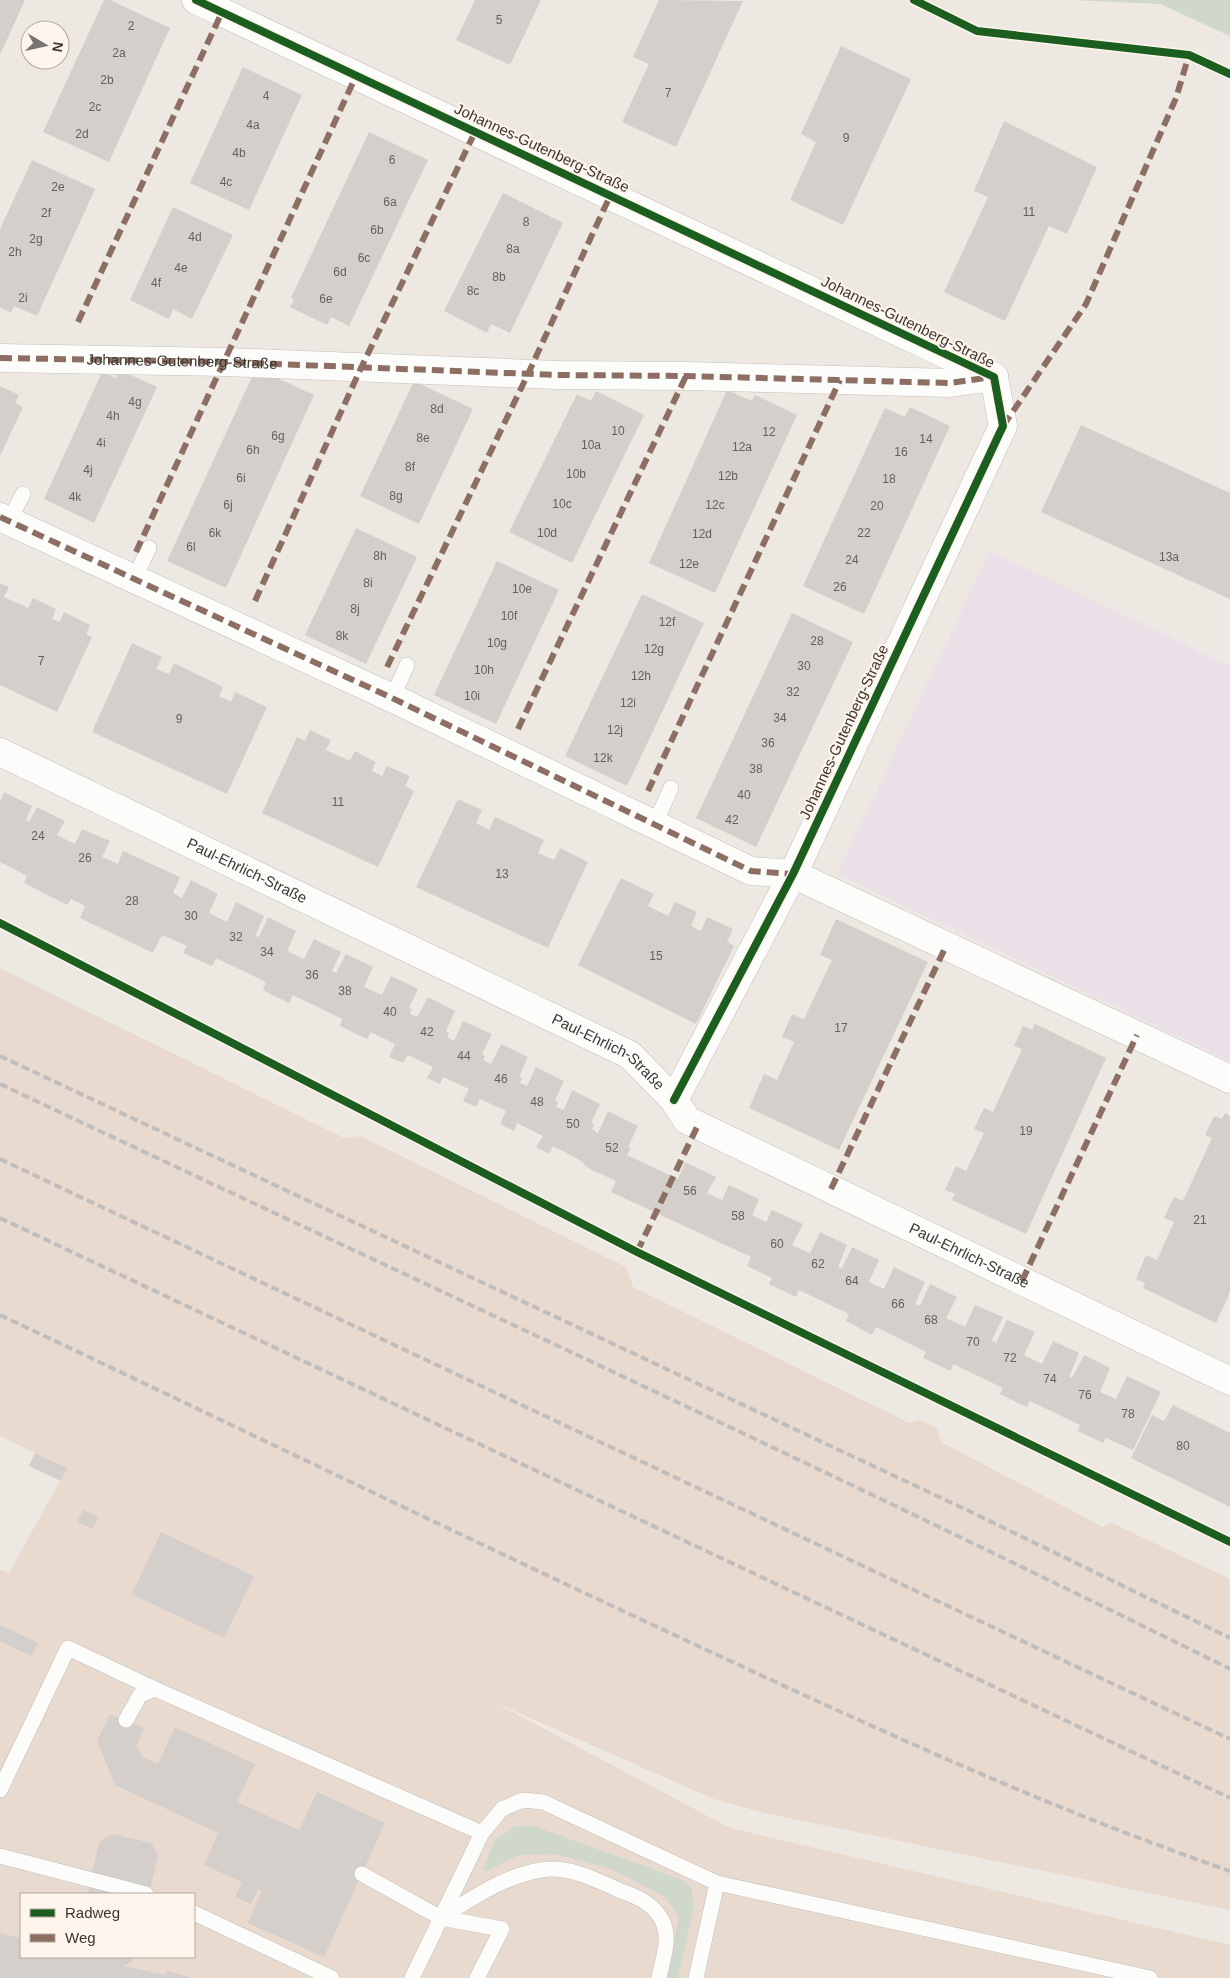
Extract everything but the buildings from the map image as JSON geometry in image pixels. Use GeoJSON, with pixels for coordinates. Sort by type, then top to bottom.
{"type":"FeatureCollection","features":[{"type":"Feature","properties":{"kind":"street","name":"Johannes-Gutenberg-Straße"},"geometry":{"type":"LineString","coordinates":[[196,0],[994,377]]}},
{"type":"Feature","properties":{"kind":"street","name":"Johannes-Gutenberg-Straße"},"geometry":{"type":"LineString","coordinates":[[0,358],[225,362],[558,375],[686,376],[950,383],[994,377]]}},
{"type":"Feature","properties":{"kind":"street","name":"Johannes-Gutenberg-Straße"},"geometry":{"type":"LineString","coordinates":[[674,1100],[793,874],[1003,426],[994,377]]}},
{"type":"Feature","properties":{"kind":"street"},"geometry":{"type":"LineString","coordinates":[[4,519],[392,698],[751,872],[793,874],[1230,1079]]}},
{"type":"Feature","properties":{"kind":"street","name":"Paul-Ehrlich-Straße"},"geometry":{"type":"LineString","coordinates":[[0,752],[630,1055],[674,1100],[687,1120],[1230,1380]]}},
{"type":"Feature","properties":{"kind":"lane"},"geometry":{"type":"LineString","coordinates":[[4,519],[23,494]]}},
{"type":"Feature","properties":{"kind":"lane"},"geometry":{"type":"LineString","coordinates":[[134,579],[149,548]]}},
{"type":"Feature","properties":{"kind":"lane"},"geometry":{"type":"LineString","coordinates":[[392,698],[407,665]]}},
{"type":"Feature","properties":{"kind":"lane"},"geometry":{"type":"LineString","coordinates":[[654,826],[671,788]]}},
{"type":"Feature","properties":{"kind":"lane"},"geometry":{"type":"LineString","coordinates":[[0,1790],[68,1648],[155,1689],[482,1832]]}},
{"type":"Feature","properties":{"kind":"lane"},"geometry":{"type":"LineString","coordinates":[[126,1720],[140,1695],[155,1689]]}},
{"type":"Feature","properties":{"kind":"lane"},"geometry":{"type":"LineString","coordinates":[[412,1978],[482,1832],[502,1809],[523,1800],[543,1802],[718,1883],[1150,1978]]}},
{"type":"Feature","properties":{"kind":"lane"},"geometry":{"type":"LineString","coordinates":[[0,1856],[142,1893]]}},
{"type":"Feature","properties":{"kind":"lane"},"geometry":{"type":"LineString","coordinates":[[441,1918],[482,1892],[508,1879],[541,1870],[559,1869],[575,1872],[644,1901],[656,1911],[664,1926],[666,1940],[659,1978]]}},
{"type":"Feature","properties":{"kind":"lane"},"geometry":{"type":"LineString","coordinates":[[362,1874],[441,1918],[502,1929],[477,1978]]}},
{"type":"Feature","properties":{"kind":"lane"},"geometry":{"type":"LineString","coordinates":[[696,1978],[718,1883]]}},
{"type":"Feature","properties":{"kind":"lane"},"geometry":{"type":"LineString","coordinates":[[195,1913],[332,1978]]}},
{"type":"Feature","properties":{"kind":"shaded area"},"geometry":{"type":"Polygon","coordinates":[[[1073,0],[1230,0],[1230,36],[1160,4],[1073,0]]]}},
{"type":"Feature","properties":{"kind":"shaded area"},"geometry":{"type":"Polygon","coordinates":[[[990,551],[1230,666],[1230,1061],[837,874],[990,551]]]}},
{"type":"Feature","properties":{"kind":"shaded area"},"geometry":{"type":"Polygon","coordinates":[[[0,968],[344,1138],[361,1136],[626,1267],[633,1287],[909,1423],[920,1420],[937,1428],[941,1442],[1103,1527],[1112,1523],[1230,1579],[1230,1910],[765,1813],[716,1800],[494,1702],[730,1828],[1230,1945],[1230,1978],[0,1978],[0,1570],[9,1573],[67,1468],[0,1436],[0,968]]]}},
{"type":"Feature","properties":{"kind":"shaded area"},"geometry":{"type":"Polygon","coordinates":[[[515,1826],[534,1826],[680,1879],[691,1887],[694,1906],[678,1978],[666,1978],[679,1918],[665,1897],[611,1869],[555,1854],[520,1855],[488,1871],[483,1870],[495,1840],[515,1826]]]}},
{"type":"Feature","properties":{"kind":"railway"},"geometry":{"type":"LineString","coordinates":[[0,1056],[969,1511],[1230,1638]]}},
{"type":"Feature","properties":{"kind":"railway"},"geometry":{"type":"LineString","coordinates":[[0,1084],[770,1446],[1230,1669]]}},
{"type":"Feature","properties":{"kind":"railway"},"geometry":{"type":"LineString","coordinates":[[0,1159],[1230,1739]]}},
{"type":"Feature","properties":{"kind":"railway"},"geometry":{"type":"LineString","coordinates":[[0,1218],[1230,1798]]}},
{"type":"Feature","properties":{"kind":"railway"},"geometry":{"type":"LineString","coordinates":[[0,1315],[596,1598],[952,1762],[1090,1819],[1230,1871]]}},
{"type":"Feature","properties":{"kind":"marked path"},"geometry":{"type":"LineString","coordinates":[[78,322],[222,12]]}},
{"type":"Feature","properties":{"kind":"marked path"},"geometry":{"type":"LineString","coordinates":[[1003,426],[1086,304],[1176,98],[1189,55]]}},
{"type":"Feature","properties":{"kind":"marked path"},"geometry":{"type":"LineString","coordinates":[[136,552],[356,76]]}},
{"type":"Feature","properties":{"kind":"marked path"},"geometry":{"type":"LineString","coordinates":[[255,601],[361,368],[475,132]]}},
{"type":"Feature","properties":{"kind":"marked path"},"geometry":{"type":"LineString","coordinates":[[387,667],[528,374],[610,196]]}},
{"type":"Feature","properties":{"kind":"marked path"},"geometry":{"type":"LineString","coordinates":[[0,358],[225,362],[558,375],[686,376],[950,383],[992,377]]}},
{"type":"Feature","properties":{"kind":"marked path"},"geometry":{"type":"LineString","coordinates":[[518,729],[686,376]]}},
{"type":"Feature","properties":{"kind":"marked path"},"geometry":{"type":"LineString","coordinates":[[648,791],[840,380]]}},
{"type":"Feature","properties":{"kind":"marked path"},"geometry":{"type":"LineString","coordinates":[[0,517],[392,698],[751,871],[793,874]]}},
{"type":"Feature","properties":{"kind":"marked path"},"geometry":{"type":"LineString","coordinates":[[831,1189],[946,946]]}},
{"type":"Feature","properties":{"kind":"marked path"},"geometry":{"type":"LineString","coordinates":[[1022,1281],[1137,1035]]}},
{"type":"Feature","properties":{"kind":"marked path"},"geometry":{"type":"LineString","coordinates":[[637,1252],[698,1125]]}},
{"type":"Feature","properties":{"kind":"cycle path"},"geometry":{"type":"LineString","coordinates":[[196,0],[994,377],[1003,426],[793,874],[674,1100]]}},
{"type":"Feature","properties":{"kind":"cycle path"},"geometry":{"type":"LineString","coordinates":[[914,0],[977,31],[1189,55],[1230,74]]}},
{"type":"Feature","properties":{"kind":"cycle path"},"geometry":{"type":"LineString","coordinates":[[0,923],[637,1252],[1230,1542]]}}]}
